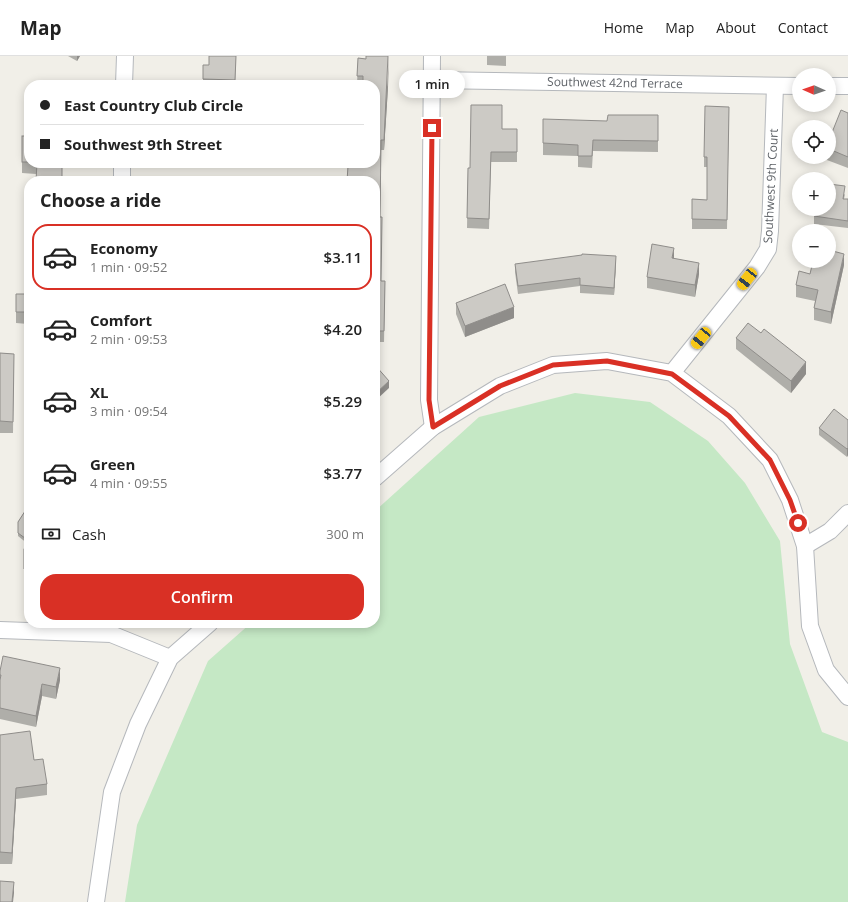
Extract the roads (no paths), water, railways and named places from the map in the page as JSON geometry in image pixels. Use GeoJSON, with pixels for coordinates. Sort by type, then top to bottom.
{"type":"FeatureCollection","features":[{"type":"Feature","properties":{"kind":"street"},"geometry":{"type":"LineString","coordinates":[[124,80],[125,56]]}},
{"type":"Feature","properties":{"kind":"street"},"geometry":{"type":"LineString","coordinates":[[432,56],[429,400],[433,427]]}},
{"type":"Feature","properties":{"kind":"street","name":"Southwest 42nd Terrace"},"geometry":{"type":"LineString","coordinates":[[432,80],[792,86]]}},
{"type":"Feature","properties":{"kind":"street","name":"Southwest 9th Court"},"geometry":{"type":"LineString","coordinates":[[672,374],[757,267],[768,249],[770,231],[775,86]]}},
{"type":"Feature","properties":{"kind":"street"},"geometry":{"type":"LineString","coordinates":[[836,86],[848,86]]}},
{"type":"Feature","properties":{"kind":"street"},"geometry":{"type":"LineString","coordinates":[[380,474],[433,427],[500,386],[553,365],[607,361],[672,374],[729,416],[770,460],[790,500],[805,546],[810,626],[826,670],[848,697]]}},
{"type":"Feature","properties":{"kind":"street"},"geometry":{"type":"LineString","coordinates":[[805,546],[830,531],[848,513]]}},
{"type":"Feature","properties":{"kind":"street"},"geometry":{"type":"LineString","coordinates":[[0,630],[111,628],[170,658]]}},
{"type":"Feature","properties":{"kind":"street"},"geometry":{"type":"LineString","coordinates":[[96,902],[112,792],[138,724],[170,658],[204,628]]}}]}
